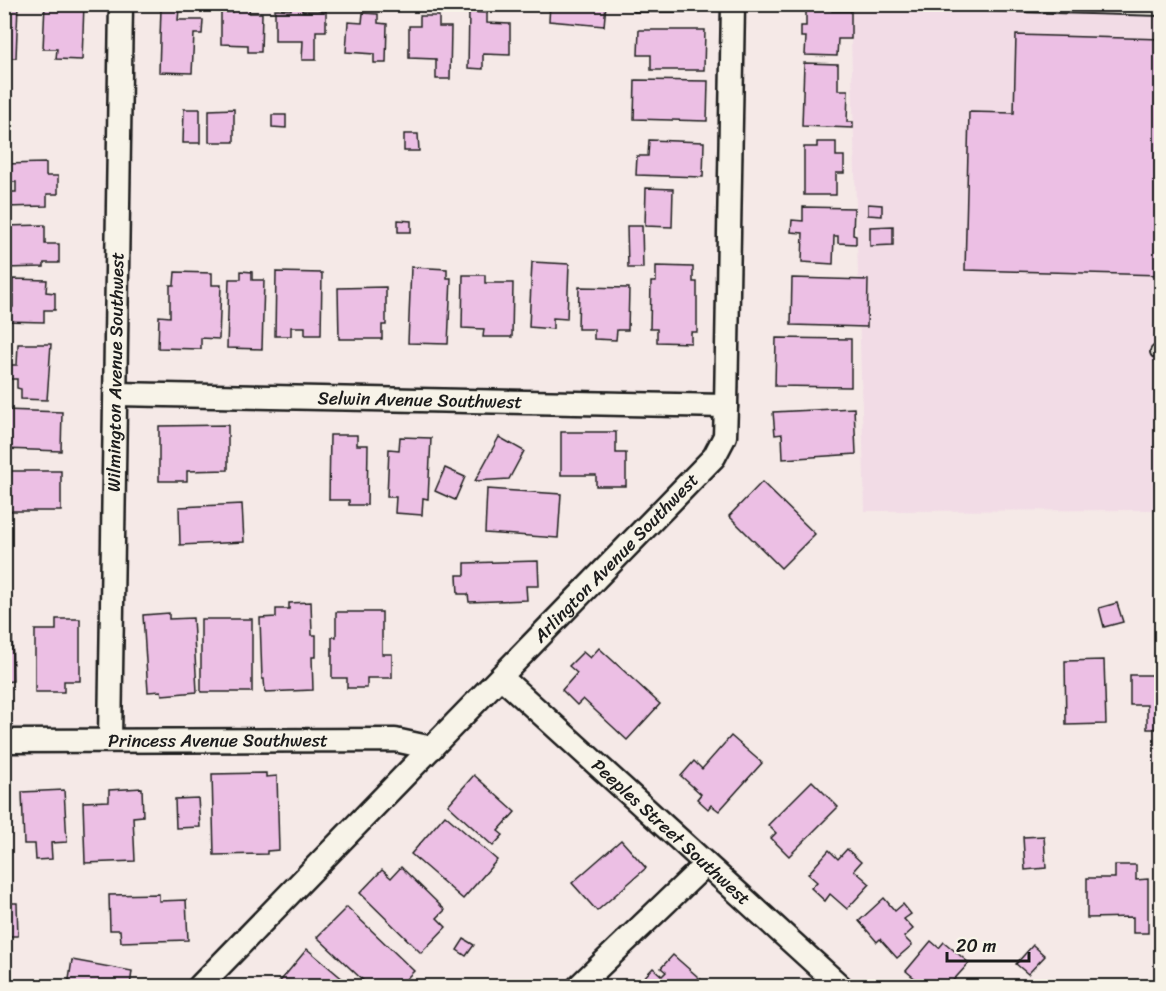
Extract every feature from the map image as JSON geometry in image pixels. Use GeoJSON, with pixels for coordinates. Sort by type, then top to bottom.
{"type":"FeatureCollection","features":[{"type":"Feature","properties":{"kind":"street","name":"Wilmington Avenue Southwest"},"geometry":{"type":"LineString","coordinates":[[110,740],[121,4]]}},
{"type":"Feature","properties":{"kind":"street","name":"Arlington Avenue Southwest"},"geometry":{"type":"LineString","coordinates":[[200,987],[714,457],[725,436],[734,4]]}},
{"type":"Feature","properties":{"kind":"street","name":"Selwin Avenue Southwest"},"geometry":{"type":"LineString","coordinates":[[116,394],[726,406]]}},
{"type":"Feature","properties":{"kind":"street","name":"Peeples Street Southwest"},"geometry":{"type":"LineString","coordinates":[[501,677],[840,987]]}},
{"type":"Feature","properties":{"kind":"street","name":"Princess Avenue Southwest"},"geometry":{"type":"LineString","coordinates":[[4,741],[395,740],[432,748]]}},
{"type":"Feature","properties":{"kind":"street"},"geometry":{"type":"LineString","coordinates":[[579,987],[706,864]]}},
{"type":"Feature","properties":{"kind":"lane"},"geometry":{"type":"LineString","coordinates":[[986,4],[1161,9]]}},
{"type":"Feature","properties":{"kind":"shaded area"},"geometry":{"type":"Polygon","coordinates":[[[850,5],[1161,5],[1161,510],[865,511],[850,5]]]}},
{"type":"Feature","properties":{"kind":"building"},"geometry":{"type":"Polygon","coordinates":[[[4,4],[18,4],[16,58],[4,58],[4,4]]]}},
{"type":"Feature","properties":{"kind":"building"},"geometry":{"type":"Polygon","coordinates":[[[45,4],[84,4],[82,60],[56,59],[57,49],[43,49],[45,4]]]}},
{"type":"Feature","properties":{"kind":"building"},"geometry":{"type":"Polygon","coordinates":[[[232,4],[250,4],[249,13],[262,13],[261,52],[248,52],[248,45],[221,44],[221,12],[232,12],[232,4]]]}},
{"type":"Feature","properties":{"kind":"building"},"geometry":{"type":"Polygon","coordinates":[[[550,4],[606,4],[604,26],[549,21],[550,4]]]}},
{"type":"Feature","properties":{"kind":"building"},"geometry":{"type":"Polygon","coordinates":[[[634,4],[707,4],[707,8],[698,8],[698,12],[634,12],[634,4]]]}},
{"type":"Feature","properties":{"kind":"building"},"geometry":{"type":"Polygon","coordinates":[[[806,4],[832,4],[832,11],[851,11],[851,39],[838,39],[837,56],[805,55],[806,37],[801,37],[801,26],[806,26],[806,4]]]}},
{"type":"Feature","properties":{"kind":"building"},"geometry":{"type":"Polygon","coordinates":[[[291,6],[302,6],[302,11],[326,11],[326,31],[316,31],[316,60],[302,60],[303,41],[275,41],[275,9],[291,10],[291,6]]]}},
{"type":"Feature","properties":{"kind":"building"},"geometry":{"type":"Polygon","coordinates":[[[161,8],[179,9],[178,20],[203,20],[202,34],[194,34],[192,73],[159,72],[161,8]]]}},
{"type":"Feature","properties":{"kind":"building"},"geometry":{"type":"Polygon","coordinates":[[[469,12],[487,13],[487,23],[510,24],[510,55],[483,54],[483,69],[468,68],[469,12]]]}},
{"type":"Feature","properties":{"kind":"building"},"geometry":{"type":"Polygon","coordinates":[[[363,13],[378,14],[378,23],[387,24],[386,63],[374,63],[374,54],[346,52],[348,22],[362,23],[363,13]]]}},
{"type":"Feature","properties":{"kind":"building"},"geometry":{"type":"Polygon","coordinates":[[[420,16],[439,16],[439,27],[451,27],[450,79],[436,79],[436,59],[409,58],[409,26],[420,26],[420,16]]]}},
{"type":"Feature","properties":{"kind":"building"},"geometry":{"type":"Polygon","coordinates":[[[639,30],[705,30],[704,70],[651,70],[651,55],[638,55],[639,30]]]}},
{"type":"Feature","properties":{"kind":"building"},"geometry":{"type":"Polygon","coordinates":[[[1016,35],[1162,39],[1162,275],[965,270],[969,112],[1014,113],[1016,35]]]}},
{"type":"Feature","properties":{"kind":"building"},"geometry":{"type":"Polygon","coordinates":[[[804,63],[838,64],[838,90],[848,90],[847,122],[853,122],[853,128],[802,126],[804,63]]]}},
{"type":"Feature","properties":{"kind":"building"},"geometry":{"type":"Polygon","coordinates":[[[635,80],[708,81],[707,121],[634,119],[635,80]]]}},
{"type":"Feature","properties":{"kind":"building"},"geometry":{"type":"Polygon","coordinates":[[[184,109],[200,109],[200,143],[183,143],[184,109]]]}},
{"type":"Feature","properties":{"kind":"building"},"geometry":{"type":"Polygon","coordinates":[[[234,109],[234,142],[209,142],[209,110],[234,109]]]}},
{"type":"Feature","properties":{"kind":"building"},"geometry":{"type":"Polygon","coordinates":[[[272,115],[286,115],[286,128],[272,127],[272,115]]]}},
{"type":"Feature","properties":{"kind":"building"},"geometry":{"type":"Polygon","coordinates":[[[404,134],[418,134],[419,151],[404,151],[404,134]]]}},
{"type":"Feature","properties":{"kind":"building"},"geometry":{"type":"Polygon","coordinates":[[[649,140],[704,142],[703,177],[636,175],[637,156],[648,156],[649,140]]]}},
{"type":"Feature","properties":{"kind":"building"},"geometry":{"type":"Polygon","coordinates":[[[817,142],[836,142],[836,156],[844,156],[844,173],[836,173],[836,195],[804,195],[804,147],[817,147],[817,142]]]}},
{"type":"Feature","properties":{"kind":"building"},"geometry":{"type":"Polygon","coordinates":[[[46,163],[46,176],[58,176],[58,194],[47,194],[47,206],[4,207],[4,192],[16,192],[16,182],[4,182],[4,164],[46,163]]]}},
{"type":"Feature","properties":{"kind":"building"},"geometry":{"type":"Polygon","coordinates":[[[646,188],[673,189],[672,227],[645,226],[646,188]]]}},
{"type":"Feature","properties":{"kind":"building"},"geometry":{"type":"Polygon","coordinates":[[[868,204],[882,205],[882,216],[868,215],[868,204]]]}},
{"type":"Feature","properties":{"kind":"building"},"geometry":{"type":"Polygon","coordinates":[[[803,207],[854,208],[853,235],[856,236],[856,244],[838,243],[838,236],[834,236],[833,264],[802,262],[803,233],[791,232],[792,220],[803,221],[803,207]]]}},
{"type":"Feature","properties":{"kind":"building"},"geometry":{"type":"Polygon","coordinates":[[[398,220],[411,221],[411,232],[398,232],[398,220]]]}},
{"type":"Feature","properties":{"kind":"building"},"geometry":{"type":"Polygon","coordinates":[[[45,225],[45,244],[59,244],[59,263],[44,263],[44,267],[4,268],[4,226],[45,225]]]}},
{"type":"Feature","properties":{"kind":"building"},"geometry":{"type":"Polygon","coordinates":[[[627,226],[642,226],[643,268],[628,268],[627,226]]]}},
{"type":"Feature","properties":{"kind":"building"},"geometry":{"type":"Polygon","coordinates":[[[893,226],[893,245],[870,246],[870,227],[893,226]]]}},
{"type":"Feature","properties":{"kind":"building"},"geometry":{"type":"Polygon","coordinates":[[[532,262],[569,264],[567,319],[553,318],[553,329],[529,327],[532,262]]]}},
{"type":"Feature","properties":{"kind":"building"},"geometry":{"type":"Polygon","coordinates":[[[656,266],[693,267],[693,282],[697,282],[697,332],[691,332],[691,343],[657,342],[657,329],[650,329],[651,282],[656,282],[656,266]]]}},
{"type":"Feature","properties":{"kind":"building"},"geometry":{"type":"Polygon","coordinates":[[[411,267],[447,269],[447,278],[451,278],[448,344],[408,343],[411,267]]]}},
{"type":"Feature","properties":{"kind":"building"},"geometry":{"type":"Polygon","coordinates":[[[241,271],[252,272],[252,280],[264,280],[262,349],[227,348],[229,279],[241,279],[241,271]]]}},
{"type":"Feature","properties":{"kind":"building"},"geometry":{"type":"Polygon","coordinates":[[[175,272],[212,273],[212,285],[221,285],[219,339],[201,338],[201,349],[158,348],[159,316],[170,317],[170,285],[174,285],[175,272]]]}},
{"type":"Feature","properties":{"kind":"building"},"geometry":{"type":"Polygon","coordinates":[[[276,272],[322,273],[321,335],[305,335],[305,327],[291,327],[291,336],[275,336],[276,272]]]}},
{"type":"Feature","properties":{"kind":"building"},"geometry":{"type":"Polygon","coordinates":[[[463,275],[485,275],[485,283],[513,283],[512,337],[483,337],[484,329],[462,328],[463,275]]]}},
{"type":"Feature","properties":{"kind":"building"},"geometry":{"type":"Polygon","coordinates":[[[792,278],[868,280],[867,327],[791,325],[792,278]]]}},
{"type":"Feature","properties":{"kind":"building"},"geometry":{"type":"Polygon","coordinates":[[[13,279],[47,280],[46,292],[55,293],[55,310],[44,310],[44,322],[4,321],[4,307],[13,307],[13,279]]]}},
{"type":"Feature","properties":{"kind":"building"},"geometry":{"type":"Polygon","coordinates":[[[386,287],[386,325],[382,325],[382,339],[339,339],[338,288],[386,287]]]}},
{"type":"Feature","properties":{"kind":"building"},"geometry":{"type":"Polygon","coordinates":[[[579,287],[629,288],[628,330],[617,330],[616,340],[594,339],[594,329],[578,329],[579,287]]]}},
{"type":"Feature","properties":{"kind":"building"},"geometry":{"type":"Polygon","coordinates":[[[776,338],[851,339],[851,387],[775,386],[776,338]]]}},
{"type":"Feature","properties":{"kind":"building"},"geometry":{"type":"Polygon","coordinates":[[[18,344],[51,344],[47,400],[21,399],[21,389],[17,388],[17,379],[6,379],[6,365],[17,365],[18,344]]]}},
{"type":"Feature","properties":{"kind":"building"},"geometry":{"type":"Polygon","coordinates":[[[854,408],[856,454],[783,459],[782,434],[775,435],[773,412],[854,408]]]}},
{"type":"Feature","properties":{"kind":"building"},"geometry":{"type":"Polygon","coordinates":[[[4,410],[62,412],[61,451],[4,449],[4,410]]]}},
{"type":"Feature","properties":{"kind":"building"},"geometry":{"type":"Polygon","coordinates":[[[228,425],[228,470],[187,471],[187,481],[159,481],[159,426],[228,425]]]}},
{"type":"Feature","properties":{"kind":"building"},"geometry":{"type":"Polygon","coordinates":[[[561,432],[616,432],[616,453],[626,453],[626,486],[596,486],[596,475],[561,475],[561,432]]]}},
{"type":"Feature","properties":{"kind":"building"},"geometry":{"type":"Polygon","coordinates":[[[330,435],[357,435],[357,445],[368,445],[367,505],[349,505],[349,500],[329,500],[330,435]]]}},
{"type":"Feature","properties":{"kind":"building"},"geometry":{"type":"Polygon","coordinates":[[[400,437],[431,438],[428,499],[423,498],[422,515],[395,513],[396,497],[387,497],[389,449],[399,450],[400,437]]]}},
{"type":"Feature","properties":{"kind":"building"},"geometry":{"type":"Polygon","coordinates":[[[499,437],[524,451],[509,479],[475,481],[499,437]]]}},
{"type":"Feature","properties":{"kind":"building"},"geometry":{"type":"Polygon","coordinates":[[[445,468],[465,477],[455,500],[435,491],[445,468]]]}},
{"type":"Feature","properties":{"kind":"building"},"geometry":{"type":"Polygon","coordinates":[[[4,471],[61,471],[61,511],[4,511],[4,471]]]}},
{"type":"Feature","properties":{"kind":"building"},"geometry":{"type":"Polygon","coordinates":[[[762,482],[815,534],[781,568],[729,516],[762,482]]]}},
{"type":"Feature","properties":{"kind":"building"},"geometry":{"type":"Polygon","coordinates":[[[487,489],[561,494],[558,538],[485,533],[487,489]]]}},
{"type":"Feature","properties":{"kind":"building"},"geometry":{"type":"Polygon","coordinates":[[[242,504],[244,542],[180,545],[179,507],[242,504]]]}},
{"type":"Feature","properties":{"kind":"building"},"geometry":{"type":"Polygon","coordinates":[[[538,561],[539,586],[526,586],[527,600],[469,602],[468,594],[458,594],[457,575],[465,575],[465,563],[538,561]]]}},
{"type":"Feature","properties":{"kind":"building"},"geometry":{"type":"Polygon","coordinates":[[[311,602],[312,635],[316,635],[316,657],[312,657],[313,690],[265,692],[264,679],[262,679],[260,618],[276,617],[276,609],[289,609],[289,603],[311,602]]]}},
{"type":"Feature","properties":{"kind":"building"},"geometry":{"type":"Polygon","coordinates":[[[1117,603],[1123,622],[1104,627],[1099,608],[1117,603]]]}},
{"type":"Feature","properties":{"kind":"building"},"geometry":{"type":"Polygon","coordinates":[[[336,612],[382,612],[382,654],[392,654],[392,678],[367,678],[367,688],[347,688],[347,678],[332,678],[332,637],[336,637],[336,612]]]}},
{"type":"Feature","properties":{"kind":"building"},"geometry":{"type":"Polygon","coordinates":[[[169,613],[169,619],[193,618],[197,692],[162,695],[161,691],[148,692],[143,615],[169,613]]]}},
{"type":"Feature","properties":{"kind":"building"},"geometry":{"type":"Polygon","coordinates":[[[56,619],[80,619],[80,681],[64,681],[64,692],[35,692],[35,630],[56,630],[56,619]]]}},
{"type":"Feature","properties":{"kind":"building"},"geometry":{"type":"Polygon","coordinates":[[[201,619],[252,619],[252,692],[201,692],[201,619]]]}},
{"type":"Feature","properties":{"kind":"building"},"geometry":{"type":"Polygon","coordinates":[[[4,626],[12,626],[13,681],[4,682],[4,626]]]}},
{"type":"Feature","properties":{"kind":"building"},"geometry":{"type":"Polygon","coordinates":[[[599,648],[660,704],[627,740],[583,699],[577,705],[562,690],[577,673],[569,666],[583,652],[590,658],[599,648]]]}},
{"type":"Feature","properties":{"kind":"building"},"geometry":{"type":"Polygon","coordinates":[[[1104,660],[1106,724],[1066,725],[1065,661],[1104,660]]]}},
{"type":"Feature","properties":{"kind":"building"},"geometry":{"type":"Polygon","coordinates":[[[1130,675],[1162,675],[1162,729],[1147,729],[1147,705],[1130,705],[1130,675]]]}},
{"type":"Feature","properties":{"kind":"building"},"geometry":{"type":"Polygon","coordinates":[[[731,736],[762,763],[719,811],[711,805],[708,809],[697,799],[701,794],[681,776],[694,761],[702,769],[731,736]]]}},
{"type":"Feature","properties":{"kind":"building"},"geometry":{"type":"Polygon","coordinates":[[[266,773],[266,777],[277,776],[279,850],[267,851],[267,854],[214,855],[212,774],[266,773]]]}},
{"type":"Feature","properties":{"kind":"building"},"geometry":{"type":"Polygon","coordinates":[[[474,775],[515,812],[498,831],[503,835],[493,846],[448,805],[474,775]]]}},
{"type":"Feature","properties":{"kind":"building"},"geometry":{"type":"Polygon","coordinates":[[[812,781],[838,807],[789,856],[771,838],[776,833],[768,825],[812,781]]]}},
{"type":"Feature","properties":{"kind":"building"},"geometry":{"type":"Polygon","coordinates":[[[142,788],[143,816],[133,817],[135,861],[85,863],[83,802],[109,801],[109,790],[142,788]]]}},
{"type":"Feature","properties":{"kind":"building"},"geometry":{"type":"Polygon","coordinates":[[[64,790],[67,842],[51,843],[52,859],[36,860],[35,844],[24,844],[22,792],[64,790]]]}},
{"type":"Feature","properties":{"kind":"building"},"geometry":{"type":"Polygon","coordinates":[[[198,798],[200,827],[176,828],[175,799],[198,798]]]}},
{"type":"Feature","properties":{"kind":"building"},"geometry":{"type":"Polygon","coordinates":[[[445,815],[497,860],[463,899],[411,854],[445,815]]]}},
{"type":"Feature","properties":{"kind":"building"},"geometry":{"type":"Polygon","coordinates":[[[1044,836],[1046,868],[1025,870],[1023,837],[1044,836]]]}},
{"type":"Feature","properties":{"kind":"building"},"geometry":{"type":"Polygon","coordinates":[[[621,840],[646,868],[597,911],[572,883],[621,840]]]}},
{"type":"Feature","properties":{"kind":"building"},"geometry":{"type":"Polygon","coordinates":[[[847,849],[861,862],[854,870],[870,884],[847,909],[830,894],[825,901],[811,888],[817,882],[808,874],[829,850],[838,859],[847,849]]]}},
{"type":"Feature","properties":{"kind":"building"},"geometry":{"type":"Polygon","coordinates":[[[1115,865],[1136,865],[1136,880],[1148,879],[1148,933],[1133,933],[1133,917],[1087,918],[1087,878],[1115,878],[1115,865]]]}},
{"type":"Feature","properties":{"kind":"building"},"geometry":{"type":"Polygon","coordinates":[[[401,867],[445,910],[437,918],[446,927],[421,953],[360,893],[382,870],[391,878],[401,867]]]}},
{"type":"Feature","properties":{"kind":"building"},"geometry":{"type":"Polygon","coordinates":[[[159,894],[159,901],[186,900],[188,940],[121,942],[120,930],[110,930],[109,895],[159,894]]]}},
{"type":"Feature","properties":{"kind":"building"},"geometry":{"type":"Polygon","coordinates":[[[884,898],[895,911],[903,904],[911,914],[904,919],[913,929],[904,937],[912,945],[897,958],[880,939],[877,942],[859,921],[884,898]]]}},
{"type":"Feature","properties":{"kind":"building"},"geometry":{"type":"Polygon","coordinates":[[[4,903],[17,903],[18,936],[4,936],[4,903]]]}},
{"type":"Feature","properties":{"kind":"building"},"geometry":{"type":"Polygon","coordinates":[[[347,907],[414,971],[399,986],[369,986],[317,937],[347,907]]]}},
{"type":"Feature","properties":{"kind":"building"},"geometry":{"type":"Polygon","coordinates":[[[464,939],[474,945],[466,956],[457,950],[464,939]]]}},
{"type":"Feature","properties":{"kind":"building"},"geometry":{"type":"Polygon","coordinates":[[[931,941],[939,948],[944,942],[969,963],[948,986],[924,986],[906,971],[931,941]]]}},
{"type":"Feature","properties":{"kind":"building"},"geometry":{"type":"Polygon","coordinates":[[[1033,945],[1045,956],[1028,974],[1016,964],[1033,945]]]}},
{"type":"Feature","properties":{"kind":"building"},"geometry":{"type":"Polygon","coordinates":[[[307,949],[351,986],[278,986],[307,949]]]}},
{"type":"Feature","properties":{"kind":"building"},"geometry":{"type":"Polygon","coordinates":[[[673,955],[706,984],[704,986],[643,986],[639,983],[653,968],[662,976],[666,972],[661,968],[673,955]]]}},
{"type":"Feature","properties":{"kind":"building"},"geometry":{"type":"Polygon","coordinates":[[[72,960],[132,971],[130,986],[68,986],[72,960]]]}}]}
